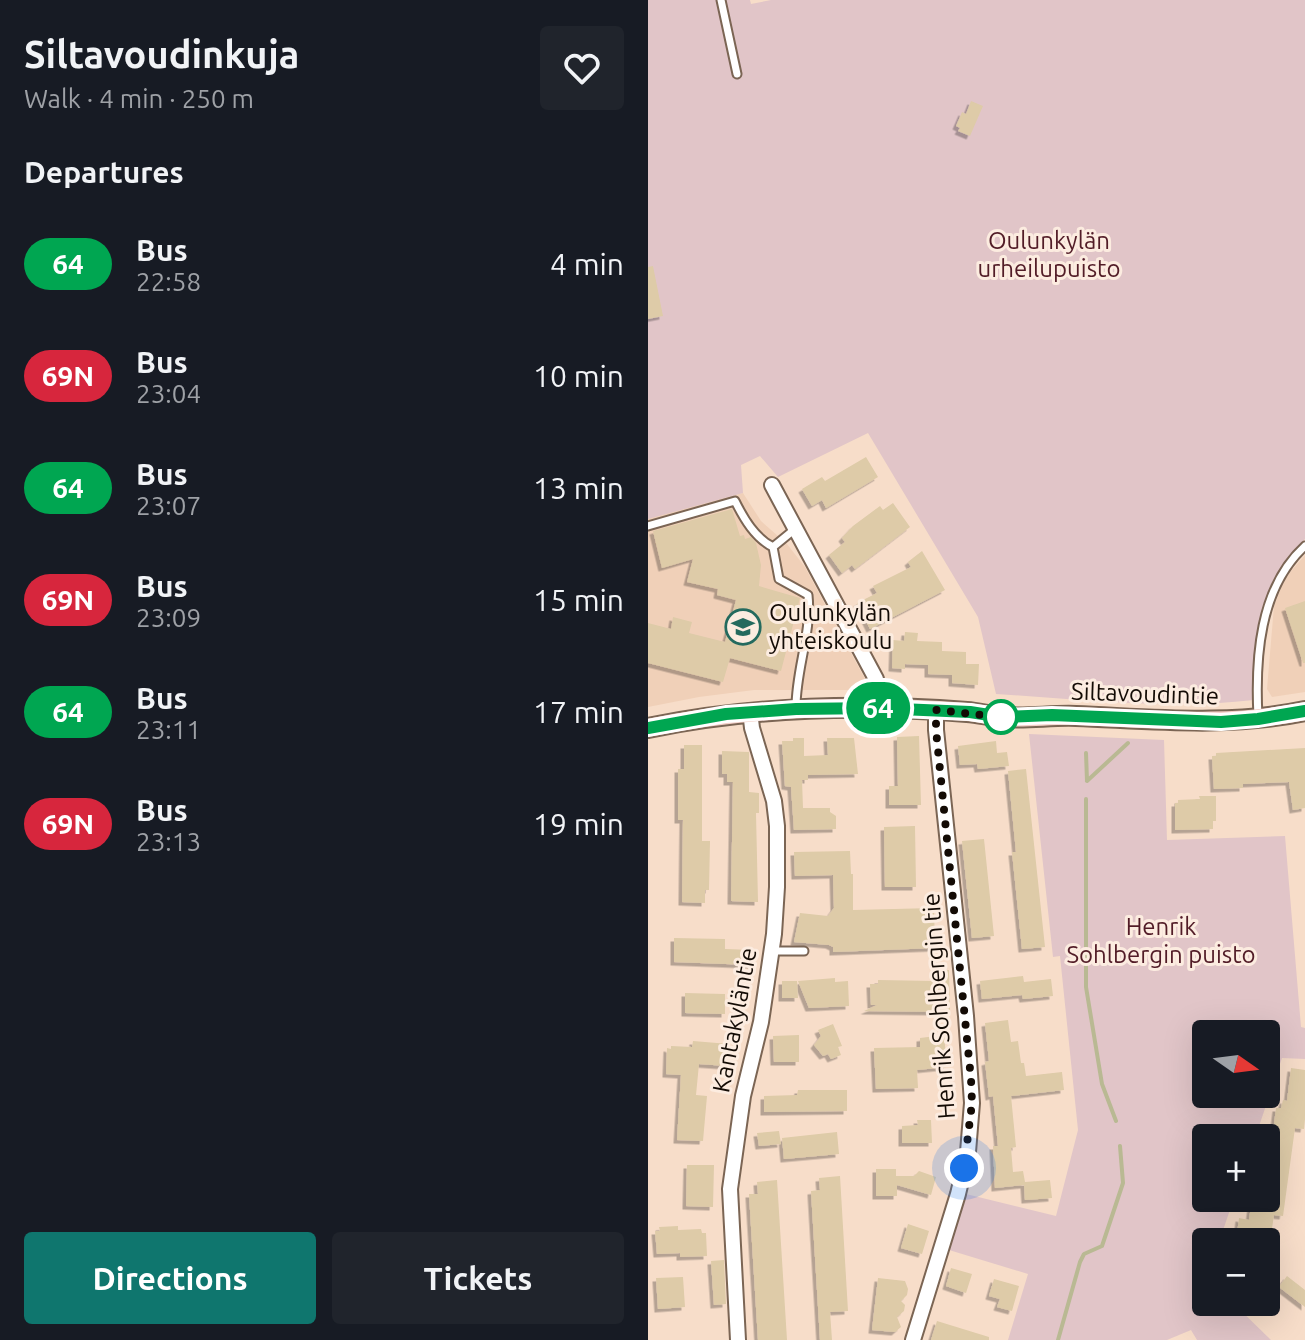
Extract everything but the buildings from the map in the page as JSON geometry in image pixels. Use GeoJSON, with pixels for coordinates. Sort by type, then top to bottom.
{"type":"FeatureCollection","features":[{"type":"Feature","properties":{"kind":"main road","name":"Siltavoudintie"},"geometry":{"type":"LineString","coordinates":[[648,728],[750,711],[796,709],[877,708],[1002,717],[1052,715],[1221,722],[1305,711]]}},
{"type":"Feature","properties":{"kind":"street"},"geometry":{"type":"LineString","coordinates":[[772,485],[876,679],[877,708]]}},
{"type":"Feature","properties":{"kind":"street","name":"Henrik Sohlbergin tie"},"geometry":{"type":"LineString","coordinates":[[913,1340],[958,1194],[968,1152],[972,1103],[936,710]]}},
{"type":"Feature","properties":{"kind":"street","name":"Kantakyläntie"},"geometry":{"type":"LineString","coordinates":[[738,1340],[730,1189],[737,1132],[761,1022],[772,951],[777,887],[777,826],[771,782],[752,728],[750,711]]}},
{"type":"Feature","properties":{"kind":"lane"},"geometry":{"type":"LineString","coordinates":[[721,0],[737,74]]}},
{"type":"Feature","properties":{"kind":"lane"},"geometry":{"type":"LineString","coordinates":[[648,526],[735,501],[743,517],[763,542],[773,547]]}},
{"type":"Feature","properties":{"kind":"lane"},"geometry":{"type":"LineString","coordinates":[[773,547],[795,529]]}},
{"type":"Feature","properties":{"kind":"lane"},"geometry":{"type":"LineString","coordinates":[[1258,719],[1256,692],[1266,612],[1277,582],[1292,558],[1305,546]]}},
{"type":"Feature","properties":{"kind":"lane"},"geometry":{"type":"LineString","coordinates":[[773,547],[779,579],[808,595],[810,617],[796,709]]}},
{"type":"Feature","properties":{"kind":"lane"},"geometry":{"type":"LineString","coordinates":[[772,951],[804,951]]}},
{"type":"Feature","properties":{"kind":"shaded area","name":"Oulunkylän yhteiskoulu"},"geometry":{"type":"Polygon","coordinates":[[[743,493],[761,521],[787,544],[805,567],[865,679],[864,684],[854,690],[754,690],[648,707],[648,518],[743,493]]]}},
{"type":"Feature","properties":{"kind":"shaded area"},"geometry":{"type":"Polygon","coordinates":[[[1305,555],[1305,692],[1272,697],[1267,689],[1274,606],[1285,578],[1305,555]]]}},
{"type":"Feature","properties":{"kind":"green space","name":"Oulunkylän urheilupuisto"},"geometry":{"type":"Polygon","coordinates":[[[648,0],[750,0],[751,4],[771,0],[1305,0],[1305,539],[1284,562],[1267,598],[1258,627],[1254,700],[1157,704],[996,694],[978,617],[868,433],[778,477],[760,456],[741,465],[743,493],[648,519],[648,0]]]}},
{"type":"Feature","properties":{"kind":"green space","name":"Henrik Sohlbergin puisto"},"geometry":{"type":"Polygon","coordinates":[[[1029,734],[1164,740],[1167,840],[1285,836],[1301,1027],[1305,1028],[1305,1059],[1282,1058],[1280,1064],[1280,1020],[1192,1020],[1192,1108],[1265,1108],[1260,1124],[1192,1124],[1192,1212],[1229,1212],[1224,1228],[1192,1228],[1192,1316],[1246,1316],[1271,1340],[1197,1340],[1191,1330],[1167,1340],[1008,1340],[1028,1274],[949,1250],[966,1194],[1056,1216],[1078,1130],[1060,956],[1053,957],[1029,734]]]}},
{"type":"Feature","properties":{"kind":"waterway"},"geometry":{"type":"LineString","coordinates":[[1087,781],[1128,743]]}},
{"type":"Feature","properties":{"kind":"waterway"},"geometry":{"type":"LineString","coordinates":[[1086,753],[1087,781]]}},
{"type":"Feature","properties":{"kind":"waterway"},"geometry":{"type":"LineString","coordinates":[[1086,799],[1086,987],[1102,1084],[1116,1121]]}},
{"type":"Feature","properties":{"kind":"waterway"},"geometry":{"type":"LineString","coordinates":[[1058,1340],[1080,1262],[1084,1254],[1102,1246],[1123,1183],[1120,1146]]}},
{"type":"Feature","properties":{"kind":"bus line","name":"64"},"geometry":{"type":"LineString","coordinates":[[648,728],[726,714],[796,709],[877,708],[970,712],[1002,717],[1052,715],[1221,722],[1305,711]]}},
{"type":"Feature","properties":{"kind":"place","name":"Oulunkylän yhteiskoulu"},"geometry":{"type":"Point","coordinates":[743,627]}},
{"type":"Feature","properties":{"kind":"route"},"geometry":{"type":"LineString","coordinates":[[964,1168],[972,1103],[971,1079],[936,710],[1001,717]]}}]}
